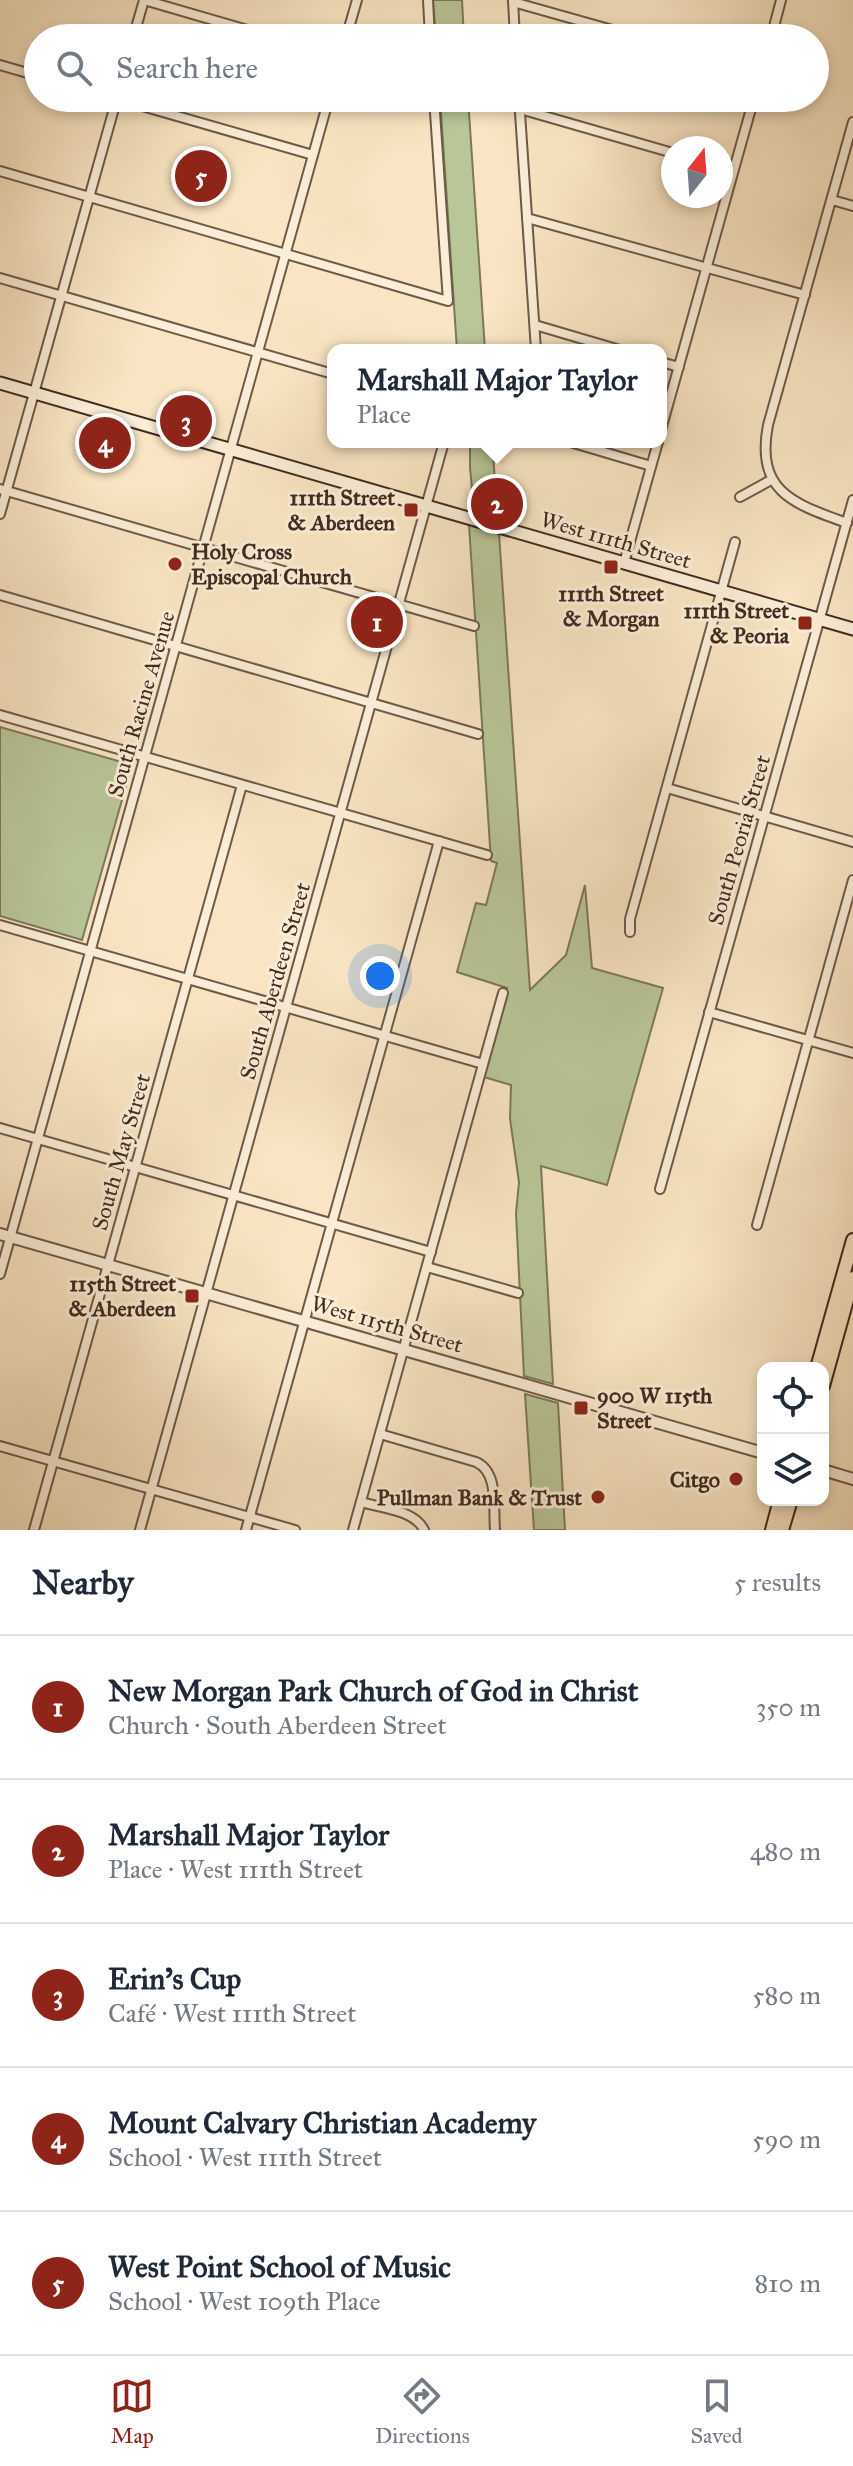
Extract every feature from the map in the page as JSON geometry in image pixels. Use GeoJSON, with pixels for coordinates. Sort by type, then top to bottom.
{"type":"FeatureCollection","features":[{"type":"Feature","properties":{"kind":"main road","name":"West 111th Street"},"geometry":{"type":"LineString","coordinates":[[0,383],[853,629]]}},
{"type":"Feature","properties":{"kind":"main road"},"geometry":{"type":"LineString","coordinates":[[819,1362],[850,1265],[853,1240]]}},
{"type":"Feature","properties":{"kind":"main road"},"geometry":{"type":"LineString","coordinates":[[829,1364],[853,1278]]}},
{"type":"Feature","properties":{"kind":"main road"},"geometry":{"type":"LineString","coordinates":[[772,1530],[778,1506]]}},
{"type":"Feature","properties":{"kind":"main road"},"geometry":{"type":"LineString","coordinates":[[782,1530],[789,1506]]}},
{"type":"Feature","properties":{"kind":"street"},"geometry":{"type":"LineString","coordinates":[[137,24],[144,0],[227,24]]}},
{"type":"Feature","properties":{"kind":"street"},"geometry":{"type":"LineString","coordinates":[[350,24],[357,0]]}},
{"type":"Feature","properties":{"kind":"street"},"geometry":{"type":"LineString","coordinates":[[428,0],[429,24]]}},
{"type":"Feature","properties":{"kind":"street"},"geometry":{"type":"LineString","coordinates":[[775,24],[781,0]]}},
{"type":"Feature","properties":{"kind":"street"},"geometry":{"type":"LineString","coordinates":[[514,24],[513,1],[593,24]]}},
{"type":"Feature","properties":{"kind":"street"},"geometry":{"type":"LineString","coordinates":[[0,65],[24,72]]}},
{"type":"Feature","properties":{"kind":"street"},"geometry":{"type":"LineString","coordinates":[[0,514],[3,490],[34,393],[112,112]]}},
{"type":"Feature","properties":{"kind":"street"},"geometry":{"type":"LineString","coordinates":[[164,112],[313,155]]}},
{"type":"Feature","properties":{"kind":"street","name":"South Racine Avenue"},"geometry":{"type":"LineString","coordinates":[[0,1274],[5,1236],[38,1139],[325,112]]}},
{"type":"Feature","properties":{"kind":"street"},"geometry":{"type":"LineString","coordinates":[[0,171],[448,301],[435,112]]}},
{"type":"Feature","properties":{"kind":"street"},"geometry":{"type":"LineString","coordinates":[[520,112],[536,344]]}},
{"type":"Feature","properties":{"kind":"street"},"geometry":{"type":"LineString","coordinates":[[530,112],[661,150]]}},
{"type":"Feature","properties":{"kind":"street"},"geometry":{"type":"LineString","coordinates":[[733,170],[750,112]]}},
{"type":"Feature","properties":{"kind":"street"},"geometry":{"type":"LineString","coordinates":[[847,523],[797,504],[771,480],[765,456],[765,437],[853,122]]}},
{"type":"Feature","properties":{"kind":"street"},"geometry":{"type":"LineString","coordinates":[[832,200],[853,206]]}},
{"type":"Feature","properties":{"kind":"street"},"geometry":{"type":"LineString","coordinates":[[667,409],[723,208]]}},
{"type":"Feature","properties":{"kind":"street"},"geometry":{"type":"LineString","coordinates":[[527,218],[805,295]]}},
{"type":"Feature","properties":{"kind":"street"},"geometry":{"type":"LineString","coordinates":[[0,278],[327,372]]}},
{"type":"Feature","properties":{"kind":"street"},"geometry":{"type":"LineString","coordinates":[[535,325],[600,344]]}},
{"type":"Feature","properties":{"kind":"street"},"geometry":{"type":"LineString","coordinates":[[667,364],[679,367]]}},
{"type":"Feature","properties":{"kind":"street","name":"South Aberdeen Street"},"geometry":{"type":"LineString","coordinates":[[140,1530],[442,448]]}},
{"type":"Feature","properties":{"kind":"street"},"geometry":{"type":"LineString","coordinates":[[590,448],[651,466]]}},
{"type":"Feature","properties":{"kind":"street"},"geometry":{"type":"LineString","coordinates":[[624,563],[656,448]]}},
{"type":"Feature","properties":{"kind":"street"},"geometry":{"type":"LineString","coordinates":[[740,497],[771,480]]}},
{"type":"Feature","properties":{"kind":"street"},"geometry":{"type":"LineString","coordinates":[[3,490],[474,626]]}},
{"type":"Feature","properties":{"kind":"street","name":"South Peoria Street"},"geometry":{"type":"LineString","coordinates":[[660,1189],[853,500]]}},
{"type":"Feature","properties":{"kind":"street"},"geometry":{"type":"LineString","coordinates":[[630,932],[630,919],[735,542]]}},
{"type":"Feature","properties":{"kind":"street"},"geometry":{"type":"LineString","coordinates":[[0,595],[478,734]]}},
{"type":"Feature","properties":{"kind":"street"},"geometry":{"type":"LineString","coordinates":[[0,715],[487,855]]}},
{"type":"Feature","properties":{"kind":"street","name":"South May Street"},"geometry":{"type":"LineString","coordinates":[[34,1530],[242,785]]}},
{"type":"Feature","properties":{"kind":"street"},"geometry":{"type":"LineString","coordinates":[[667,788],[853,842]]}},
{"type":"Feature","properties":{"kind":"street"},"geometry":{"type":"LineString","coordinates":[[246,1530],[439,841]]}},
{"type":"Feature","properties":{"kind":"street"},"geometry":{"type":"LineString","coordinates":[[757,1225],[853,880]]}},
{"type":"Feature","properties":{"kind":"street"},"geometry":{"type":"LineString","coordinates":[[0,925],[483,1064]]}},
{"type":"Feature","properties":{"kind":"street"},"geometry":{"type":"LineString","coordinates":[[353,1530],[503,993]]}},
{"type":"Feature","properties":{"kind":"street"},"geometry":{"type":"LineString","coordinates":[[709,1012],[853,1053]]}},
{"type":"Feature","properties":{"kind":"street"},"geometry":{"type":"LineString","coordinates":[[0,1128],[431,1252]]}},
{"type":"Feature","properties":{"kind":"street","name":"West 115th Street"},"geometry":{"type":"LineString","coordinates":[[5,1236],[757,1451]]}},
{"type":"Feature","properties":{"kind":"street"},"geometry":{"type":"LineString","coordinates":[[427,1267],[518,1293]]}},
{"type":"Feature","properties":{"kind":"street"},"geometry":{"type":"LineString","coordinates":[[380,1434],[486,1467],[491,1476],[495,1530]]}},
{"type":"Feature","properties":{"kind":"street"},"geometry":{"type":"LineString","coordinates":[[0,1446],[295,1530]]}},
{"type":"Feature","properties":{"kind":"street"},"geometry":{"type":"LineString","coordinates":[[829,1472],[853,1479]]}},
{"type":"Feature","properties":{"kind":"street"},"geometry":{"type":"LineString","coordinates":[[361,1502],[413,1517],[424,1530]]}},
{"type":"Feature","properties":{"kind":"green space"},"geometry":{"type":"Polygon","coordinates":[[[433,0],[462,0],[463,24],[435,24],[433,0]]]}},
{"type":"Feature","properties":{"kind":"green space"},"geometry":{"type":"Polygon","coordinates":[[[441,112],[469,112],[485,344],[457,344],[441,112]]]}},
{"type":"Feature","properties":{"kind":"green space"},"geometry":{"type":"Polygon","coordinates":[[[470,448],[492,448],[498,520],[474,513],[470,448]]]}},
{"type":"Feature","properties":{"kind":"green space"},"geometry":{"type":"Polygon","coordinates":[[[469,525],[499,534],[530,990],[566,955],[585,885],[592,968],[663,988],[607,1185],[541,1166],[553,1384],[524,1376],[516,1213],[519,1182],[510,1119],[511,1085],[484,1077],[507,988],[457,972],[476,903],[486,905],[497,863],[491,861],[469,525]]]}},
{"type":"Feature","properties":{"kind":"green space"},"geometry":{"type":"Polygon","coordinates":[[[0,727],[132,765],[82,940],[0,916],[0,727]]]}},
{"type":"Feature","properties":{"kind":"green space"},"geometry":{"type":"Polygon","coordinates":[[[525,1394],[558,1403],[565,1530],[534,1530],[525,1394]]]}},
{"type":"Feature","properties":{"kind":"place","name":"West Point School of Music"},"geometry":{"type":"Point","coordinates":[201,176]}},
{"type":"Feature","properties":{"kind":"place","name":"Erin's Cup"},"geometry":{"type":"Point","coordinates":[186,421]}},
{"type":"Feature","properties":{"kind":"place","name":"Mount Calvary Christian Academy"},"geometry":{"type":"Point","coordinates":[105,443]}},
{"type":"Feature","properties":{"kind":"place","name":"Marshall Major Taylor"},"geometry":{"type":"Point","coordinates":[497,504]}},
{"type":"Feature","properties":{"kind":"place","name":"111th Street & Aberdeen"},"geometry":{"type":"Point","coordinates":[411,510]}},
{"type":"Feature","properties":{"kind":"place","name":"Holy Cross Episcopal Church"},"geometry":{"type":"Point","coordinates":[175,564]}},
{"type":"Feature","properties":{"kind":"place","name":"111th Street & Morgan"},"geometry":{"type":"Point","coordinates":[611,567]}},
{"type":"Feature","properties":{"kind":"place","name":"New Morgan Park Church of God in Christ"},"geometry":{"type":"Point","coordinates":[377,622]}},
{"type":"Feature","properties":{"kind":"place","name":"111th Street & Peoria"},"geometry":{"type":"Point","coordinates":[805,623]}},
{"type":"Feature","properties":{"kind":"place","name":"115th Street & Aberdeen"},"geometry":{"type":"Point","coordinates":[192,1296]}},
{"type":"Feature","properties":{"kind":"place","name":"900 W 115th Street"},"geometry":{"type":"Point","coordinates":[581,1408]}},
{"type":"Feature","properties":{"kind":"place","name":"Citgo"},"geometry":{"type":"Point","coordinates":[736,1479]}},
{"type":"Feature","properties":{"kind":"place","name":"Pullman Bank & Trust"},"geometry":{"type":"Point","coordinates":[598,1497]}}]}
